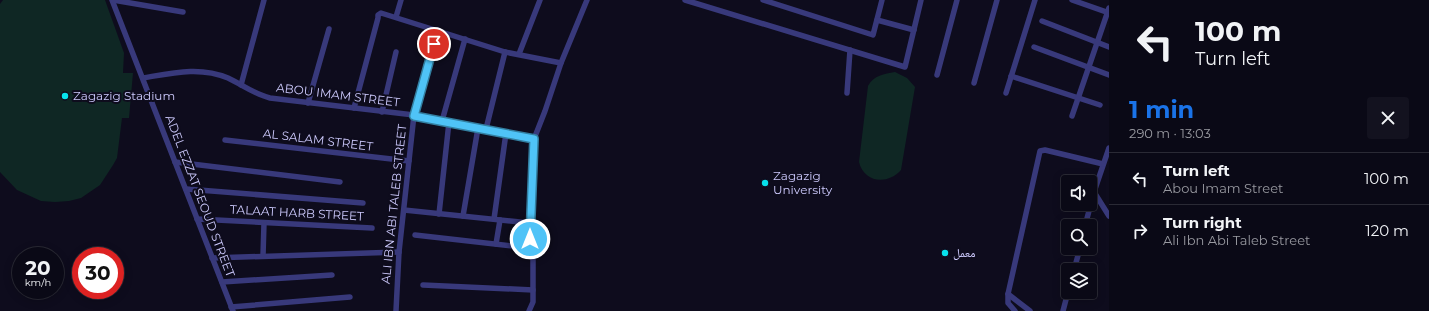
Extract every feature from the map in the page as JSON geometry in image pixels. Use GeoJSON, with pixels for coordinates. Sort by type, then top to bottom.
{"type":"FeatureCollection","features":[{"type":"Feature","properties":{"kind":"street"},"geometry":{"type":"LineString","coordinates":[[112,0],[183,12]]}},
{"type":"Feature","properties":{"kind":"street","name":"ADEL EZZAT SEOUD STREET"},"geometry":{"type":"LineString","coordinates":[[112,0],[232,309]]}},
{"type":"Feature","properties":{"kind":"street"},"geometry":{"type":"LineString","coordinates":[[241,85],[264,0]]}},
{"type":"Feature","properties":{"kind":"street"},"geometry":{"type":"LineString","coordinates":[[396,17],[401,0]]}},
{"type":"Feature","properties":{"kind":"street"},"geometry":{"type":"LineString","coordinates":[[518,54],[540,0]]}},
{"type":"Feature","properties":{"kind":"street"},"geometry":{"type":"LineString","coordinates":[[529,311],[533,302],[533,260],[530,223],[534,139],[561,63],[587,0]]}},
{"type":"Feature","properties":{"kind":"street"},"geometry":{"type":"LineString","coordinates":[[685,0],[905,67],[921,0]]}},
{"type":"Feature","properties":{"kind":"street"},"geometry":{"type":"LineString","coordinates":[[763,0],[873,35],[880,0]]}},
{"type":"Feature","properties":{"kind":"street"},"geometry":{"type":"LineString","coordinates":[[937,75],[957,0]]}},
{"type":"Feature","properties":{"kind":"street"},"geometry":{"type":"LineString","coordinates":[[974,83],[997,0]]}},
{"type":"Feature","properties":{"kind":"street"},"geometry":{"type":"LineString","coordinates":[[1006,93],[1035,0]]}},
{"type":"Feature","properties":{"kind":"street"},"geometry":{"type":"LineString","coordinates":[[1072,0],[1108,12],[1072,116]]}},
{"type":"Feature","properties":{"kind":"street"},"geometry":{"type":"LineString","coordinates":[[354,108],[378,15],[382,13],[506,52],[561,63]]}},
{"type":"Feature","properties":{"kind":"street"},"geometry":{"type":"LineString","coordinates":[[877,20],[914,30]]}},
{"type":"Feature","properties":{"kind":"street"},"geometry":{"type":"LineString","coordinates":[[1042,21],[1109,47]]}},
{"type":"Feature","properties":{"kind":"street"},"geometry":{"type":"LineString","coordinates":[[308,103],[329,29]]}},
{"type":"Feature","properties":{"kind":"street","name":"ALI IBN ABI TALEB STREET"},"geometry":{"type":"LineString","coordinates":[[396,311],[400,252],[414,116],[438,30]]}},
{"type":"Feature","properties":{"kind":"street"},"geometry":{"type":"LineString","coordinates":[[442,121],[465,39]]}},
{"type":"Feature","properties":{"kind":"street"},"geometry":{"type":"LineString","coordinates":[[1034,47],[1109,75]]}},
{"type":"Feature","properties":{"kind":"street"},"geometry":{"type":"LineString","coordinates":[[847,93],[850,50]]}},
{"type":"Feature","properties":{"kind":"street"},"geometry":{"type":"LineString","coordinates":[[382,112],[396,52]]}},
{"type":"Feature","properties":{"kind":"street"},"geometry":{"type":"LineString","coordinates":[[486,129],[506,52]]}},
{"type":"Feature","properties":{"kind":"street","name":"ABOU IMAM STREET"},"geometry":{"type":"LineString","coordinates":[[143,78],[181,71],[218,74],[266,97],[414,116],[534,139]]}},
{"type":"Feature","properties":{"kind":"street"},"geometry":{"type":"LineString","coordinates":[[1011,76],[1100,105]]}},
{"type":"Feature","properties":{"kind":"street"},"geometry":{"type":"LineString","coordinates":[[438,214],[449,122]]}},
{"type":"Feature","properties":{"kind":"street"},"geometry":{"type":"LineString","coordinates":[[463,216],[478,128]]}},
{"type":"Feature","properties":{"kind":"street"},"geometry":{"type":"LineString","coordinates":[[496,244],[506,133]]}},
{"type":"Feature","properties":{"kind":"street","name":"AL SALAM STREET"},"geometry":{"type":"LineString","coordinates":[[225,140],[409,162]]}},
{"type":"Feature","properties":{"kind":"street"},"geometry":{"type":"LineString","coordinates":[[1097,183],[1109,148]]}},
{"type":"Feature","properties":{"kind":"street"},"geometry":{"type":"LineString","coordinates":[[1015,311],[1008,303],[1008,294],[1040,152],[1046,150],[1103,164]]}},
{"type":"Feature","properties":{"kind":"street"},"geometry":{"type":"LineString","coordinates":[[175,162],[340,182]]}},
{"type":"Feature","properties":{"kind":"street"},"geometry":{"type":"LineString","coordinates":[[186,189],[363,203]]}},
{"type":"Feature","properties":{"kind":"street"},"geometry":{"type":"LineString","coordinates":[[1097,197],[1109,216]]}},
{"type":"Feature","properties":{"kind":"street"},"geometry":{"type":"LineString","coordinates":[[404,210],[530,223]]}},
{"type":"Feature","properties":{"kind":"street","name":"TALAAT HARB STREET"},"geometry":{"type":"LineString","coordinates":[[197,219],[372,228]]}},
{"type":"Feature","properties":{"kind":"street"},"geometry":{"type":"LineString","coordinates":[[263,256],[264,223]]}},
{"type":"Feature","properties":{"kind":"street"},"geometry":{"type":"LineString","coordinates":[[415,236],[531,248]]}},
{"type":"Feature","properties":{"kind":"street"},"geometry":{"type":"LineString","coordinates":[[212,258],[400,252]]}},
{"type":"Feature","properties":{"kind":"street"},"geometry":{"type":"LineString","coordinates":[[222,282],[332,275]]}},
{"type":"Feature","properties":{"kind":"street"},"geometry":{"type":"LineString","coordinates":[[423,285],[533,290]]}},
{"type":"Feature","properties":{"kind":"street"},"geometry":{"type":"LineString","coordinates":[[1008,294],[1026,310]]}},
{"type":"Feature","properties":{"kind":"street"},"geometry":{"type":"LineString","coordinates":[[232,309],[350,297]]}},
{"type":"Feature","properties":{"kind":"street"},"geometry":{"type":"LineString","coordinates":[[1063,311],[1066,299]]}},
{"type":"Feature","properties":{"kind":"green space","name":"Zagazig Stadium"},"geometry":{"type":"Polygon","coordinates":[[[3,0],[105,0],[124,53],[123,73],[133,73],[129,118],[122,118],[117,158],[113,165],[100,185],[81,198],[69,201],[41,201],[17,190],[0,172],[0,4],[3,0]]]}},
{"type":"Feature","properties":{"kind":"green space"},"geometry":{"type":"Polygon","coordinates":[[[895,72],[907,78],[915,87],[901,170],[890,178],[877,180],[866,174],[859,162],[868,86],[876,77],[895,72]]]}},
{"type":"Feature","properties":{"kind":"place","name":"Zagazig Stadium"},"geometry":{"type":"Point","coordinates":[65,96]}},
{"type":"Feature","properties":{"kind":"place","name":"Zagazig University"},"geometry":{"type":"Point","coordinates":[765,183]}},
{"type":"Feature","properties":{"kind":"place","name":"معمل"},"geometry":{"type":"Point","coordinates":[945,253]}},
{"type":"Feature","properties":{"kind":"route"},"geometry":{"type":"LineString","coordinates":[[434,44],[414,116],[534,139],[530,239]]}}]}
